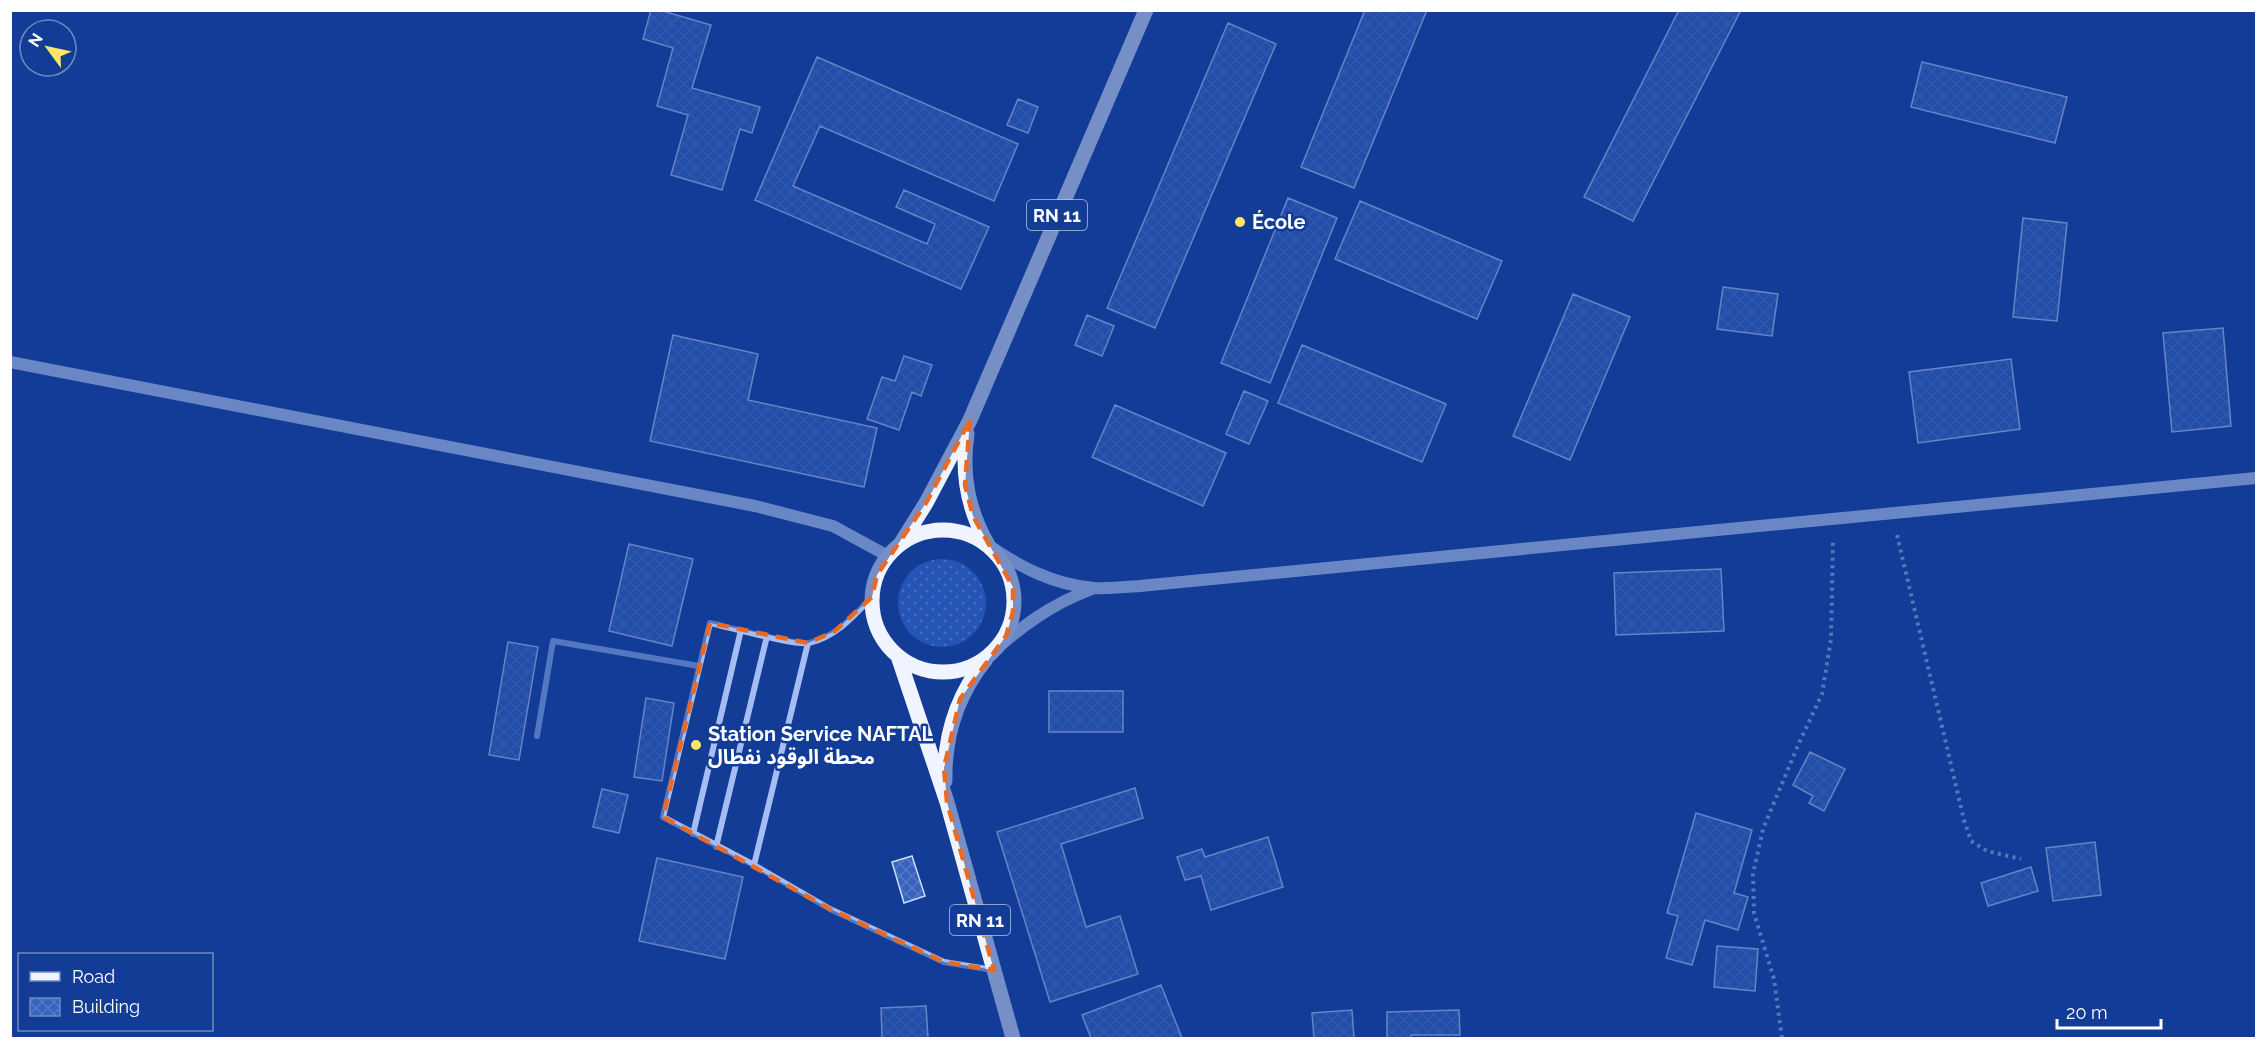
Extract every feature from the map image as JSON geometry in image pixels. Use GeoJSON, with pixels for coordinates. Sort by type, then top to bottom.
{"type":"FeatureCollection","features":[{"type":"Feature","properties":{"kind":"main road","name":"RN 11"},"geometry":{"type":"LineString","coordinates":[[970,420],[1146,10]]}},
{"type":"Feature","properties":{"kind":"main road"},"geometry":{"type":"LineString","coordinates":[[10,362],[755,506],[833,526],[888,556]]}},
{"type":"Feature","properties":{"kind":"main road"},"geometry":{"type":"LineString","coordinates":[[970,420],[926,503],[901,543],[888,556],[877,575],[872,597],[874,619],[884,640],[898,656],[915,666],[934,672],[954,671],[973,665],[990,655],[1013,633],[1039,615],[1066,600],[1096,588]]}},
{"type":"Feature","properties":{"kind":"main road"},"geometry":{"type":"LineString","coordinates":[[947,802],[944,768],[949,732],[960,699],[1005,636],[1013,612],[1013,587],[1004,564],[988,545],[974,516],[965,484],[964,452],[970,420]]}},
{"type":"Feature","properties":{"kind":"main road"},"geometry":{"type":"LineString","coordinates":[[901,543],[917,534],[942,529],[966,533],[1039,575],[1066,584],[1096,588],[1152,585],[2256,478]]}},
{"type":"Feature","properties":{"kind":"main road","name":"RN 11"},"geometry":{"type":"LineString","coordinates":[[898,656],[947,802],[1013,1038]]}},
{"type":"Feature","properties":{"kind":"street"},"geometry":{"type":"LineString","coordinates":[[872,597],[846,624],[807,643],[710,623],[663,817],[716,847],[754,865],[830,909],[944,962],[994,970]]}},
{"type":"Feature","properties":{"kind":"street"},"geometry":{"type":"LineString","coordinates":[[693,834],[741,630]]}},
{"type":"Feature","properties":{"kind":"street"},"geometry":{"type":"LineString","coordinates":[[716,847],[767,636]]}},
{"type":"Feature","properties":{"kind":"street"},"geometry":{"type":"LineString","coordinates":[[537,736],[553,642],[699,666]]}},
{"type":"Feature","properties":{"kind":"street"},"geometry":{"type":"LineString","coordinates":[[754,865],[807,643]]}},
{"type":"Feature","properties":{"kind":"path"},"geometry":{"type":"LineString","coordinates":[[1891,513],[1964,820],[1971,840],[1987,851],[2021,859]]}},
{"type":"Feature","properties":{"kind":"path"},"geometry":{"type":"LineString","coordinates":[[1782,1038],[1774,979],[1754,913],[1753,874],[1763,829],[1822,694],[1831,639],[1833,519]]}},
{"type":"Feature","properties":{"kind":"highlighted area"},"geometry":{"type":"Polygon","coordinates":[[[970,420],[965,485],[973,516],[1013,587],[1013,612],[1006,636],[960,699],[944,768],[947,802],[994,970],[944,962],[830,909],[663,817],[710,623],[808,643],[835,631],[872,597],[877,575],[926,503],[970,420]]]}},
{"type":"Feature","properties":{"kind":"shaded area"},"geometry":{"type":"Polygon","coordinates":[[[942,559],[959,562],[973,572],[983,586],[986,603],[983,620],[973,634],[959,644],[942,647],[925,644],[911,634],[901,620],[898,603],[901,586],[911,572],[925,562],[942,559]]]}},
{"type":"Feature","properties":{"kind":"building"},"geometry":{"type":"Polygon","coordinates":[[[651,10],[659,10],[711,25],[692,88],[760,107],[752,133],[740,129],[722,190],[671,175],[688,115],[657,106],[673,48],[643,39],[651,10]]]}},
{"type":"Feature","properties":{"kind":"building"},"geometry":{"type":"Polygon","coordinates":[[[1365,10],[1427,10],[1354,188],[1301,167],[1365,10]]]}},
{"type":"Feature","properties":{"kind":"building"},"geometry":{"type":"Polygon","coordinates":[[[1679,10],[1741,10],[1633,221],[1584,197],[1679,10]]]}},
{"type":"Feature","properties":{"kind":"building"},"geometry":{"type":"Polygon","coordinates":[[[1228,23],[1276,44],[1155,328],[1107,308],[1228,23]]]}},
{"type":"Feature","properties":{"kind":"building"},"geometry":{"type":"Polygon","coordinates":[[[817,57],[1018,144],[994,201],[820,126],[793,186],[927,244],[935,224],[896,207],[904,190],[989,227],[961,289],[755,200],[817,57]]]}},
{"type":"Feature","properties":{"kind":"building"},"geometry":{"type":"Polygon","coordinates":[[[1922,62],[2067,97],[2055,143],[1911,107],[1922,62]]]}},
{"type":"Feature","properties":{"kind":"building"},"geometry":{"type":"Polygon","coordinates":[[[1018,99],[1038,107],[1028,133],[1007,125],[1018,99]]]}},
{"type":"Feature","properties":{"kind":"building"},"geometry":{"type":"Polygon","coordinates":[[[1288,198],[1337,218],[1270,383],[1221,363],[1288,198]]]}},
{"type":"Feature","properties":{"kind":"building"},"geometry":{"type":"Polygon","coordinates":[[[1360,201],[1502,261],[1477,319],[1335,259],[1360,201]]]}},
{"type":"Feature","properties":{"kind":"building"},"geometry":{"type":"Polygon","coordinates":[[[2023,218],[2067,223],[2057,321],[2013,317],[2023,218]]]}},
{"type":"Feature","properties":{"kind":"building"},"geometry":{"type":"Polygon","coordinates":[[[1723,287],[1778,294],[1772,336],[1717,329],[1723,287]]]}},
{"type":"Feature","properties":{"kind":"building"},"geometry":{"type":"Polygon","coordinates":[[[1573,294],[1630,317],[1570,460],[1513,436],[1573,294]]]}},
{"type":"Feature","properties":{"kind":"building"},"geometry":{"type":"Polygon","coordinates":[[[1087,315],[1114,326],[1102,356],[1075,345],[1087,315]]]}},
{"type":"Feature","properties":{"kind":"building"},"geometry":{"type":"Polygon","coordinates":[[[2223,328],[2231,426],[2172,432],[2163,333],[2223,328]]]}},
{"type":"Feature","properties":{"kind":"building"},"geometry":{"type":"Polygon","coordinates":[[[673,335],[758,354],[748,400],[877,428],[864,487],[650,441],[673,335]]]}},
{"type":"Feature","properties":{"kind":"building"},"geometry":{"type":"Polygon","coordinates":[[[1302,345],[1446,404],[1422,462],[1278,403],[1302,345]]]}},
{"type":"Feature","properties":{"kind":"building"},"geometry":{"type":"Polygon","coordinates":[[[904,356],[932,365],[921,396],[912,392],[899,430],[867,419],[882,377],[895,381],[904,356]]]}},
{"type":"Feature","properties":{"kind":"building"},"geometry":{"type":"Polygon","coordinates":[[[2011,359],[2020,429],[1918,443],[1909,372],[2011,359]]]}},
{"type":"Feature","properties":{"kind":"building"},"geometry":{"type":"Polygon","coordinates":[[[1244,391],[1268,401],[1249,444],[1226,434],[1244,391]]]}},
{"type":"Feature","properties":{"kind":"building"},"geometry":{"type":"Polygon","coordinates":[[[1115,405],[1226,453],[1203,506],[1092,457],[1115,405]]]}},
{"type":"Feature","properties":{"kind":"building"},"geometry":{"type":"Polygon","coordinates":[[[629,544],[693,559],[672,646],[609,631],[629,544]]]}},
{"type":"Feature","properties":{"kind":"building"},"geometry":{"type":"Polygon","coordinates":[[[1721,569],[1724,631],[1616,635],[1614,573],[1721,569]]]}},
{"type":"Feature","properties":{"kind":"building"},"geometry":{"type":"Polygon","coordinates":[[[508,642],[538,647],[519,760],[489,755],[508,642]]]}},
{"type":"Feature","properties":{"kind":"building"},"geometry":{"type":"Polygon","coordinates":[[[1049,691],[1123,691],[1123,732],[1049,732],[1049,691]]]}},
{"type":"Feature","properties":{"kind":"building"},"geometry":{"type":"Polygon","coordinates":[[[646,698],[674,703],[662,781],[634,777],[646,698]]]}},
{"type":"Feature","properties":{"kind":"building"},"geometry":{"type":"Polygon","coordinates":[[[1810,752],[1845,769],[1824,811],[1809,803],[1813,796],[1793,785],[1810,752]]]}},
{"type":"Feature","properties":{"kind":"building"},"geometry":{"type":"Polygon","coordinates":[[[1135,788],[1143,818],[1061,844],[1086,927],[1120,916],[1138,974],[1050,1002],[997,832],[1135,788]]]}},
{"type":"Feature","properties":{"kind":"building"},"geometry":{"type":"Polygon","coordinates":[[[602,789],[628,795],[619,833],[593,827],[602,789]]]}},
{"type":"Feature","properties":{"kind":"building"},"geometry":{"type":"Polygon","coordinates":[[[1696,813],[1752,830],[1734,893],[1748,897],[1738,930],[1705,920],[1692,965],[1666,958],[1678,916],[1667,913],[1696,813]]]}},
{"type":"Feature","properties":{"kind":"building"},"geometry":{"type":"Polygon","coordinates":[[[1268,837],[1283,887],[1211,910],[1201,876],[1185,880],[1177,857],[1202,849],[1205,857],[1268,837]]]}},
{"type":"Feature","properties":{"kind":"building"},"geometry":{"type":"Polygon","coordinates":[[[2095,842],[2101,895],[2053,901],[2046,848],[2095,842]]]}},
{"type":"Feature","properties":{"kind":"building"},"geometry":{"type":"Polygon","coordinates":[[[912,856],[925,896],[904,903],[892,862],[912,856]]]}},
{"type":"Feature","properties":{"kind":"building"},"geometry":{"type":"Polygon","coordinates":[[[657,858],[743,877],[725,959],[639,941],[657,858]]]}},
{"type":"Feature","properties":{"kind":"building"},"geometry":{"type":"Polygon","coordinates":[[[2031,867],[2038,891],[1988,906],[1981,883],[2031,867]]]}},
{"type":"Feature","properties":{"kind":"building"},"geometry":{"type":"Polygon","coordinates":[[[1717,946],[1758,949],[1755,991],[1714,987],[1717,946]]]}},
{"type":"Feature","properties":{"kind":"building"},"geometry":{"type":"Polygon","coordinates":[[[1161,985],[1182,1038],[1091,1038],[1082,1015],[1161,985]]]}},
{"type":"Feature","properties":{"kind":"building"},"geometry":{"type":"Polygon","coordinates":[[[926,1006],[928,1038],[882,1038],[881,1008],[926,1006]]]}},
{"type":"Feature","properties":{"kind":"building"},"geometry":{"type":"Polygon","coordinates":[[[1352,1010],[1354,1038],[1314,1038],[1312,1013],[1352,1010]]]}},
{"type":"Feature","properties":{"kind":"building"},"geometry":{"type":"Polygon","coordinates":[[[1459,1010],[1460,1035],[1411,1035],[1411,1038],[1387,1038],[1387,1012],[1459,1010]]]}},
{"type":"Feature","properties":{"kind":"place","name":"École"},"geometry":{"type":"Point","coordinates":[1240,222]}},
{"type":"Feature","properties":{"kind":"place","name":"Station Service NAFTAL محطة الوقود نفطال"},"geometry":{"type":"Point","coordinates":[696,745]}}]}
